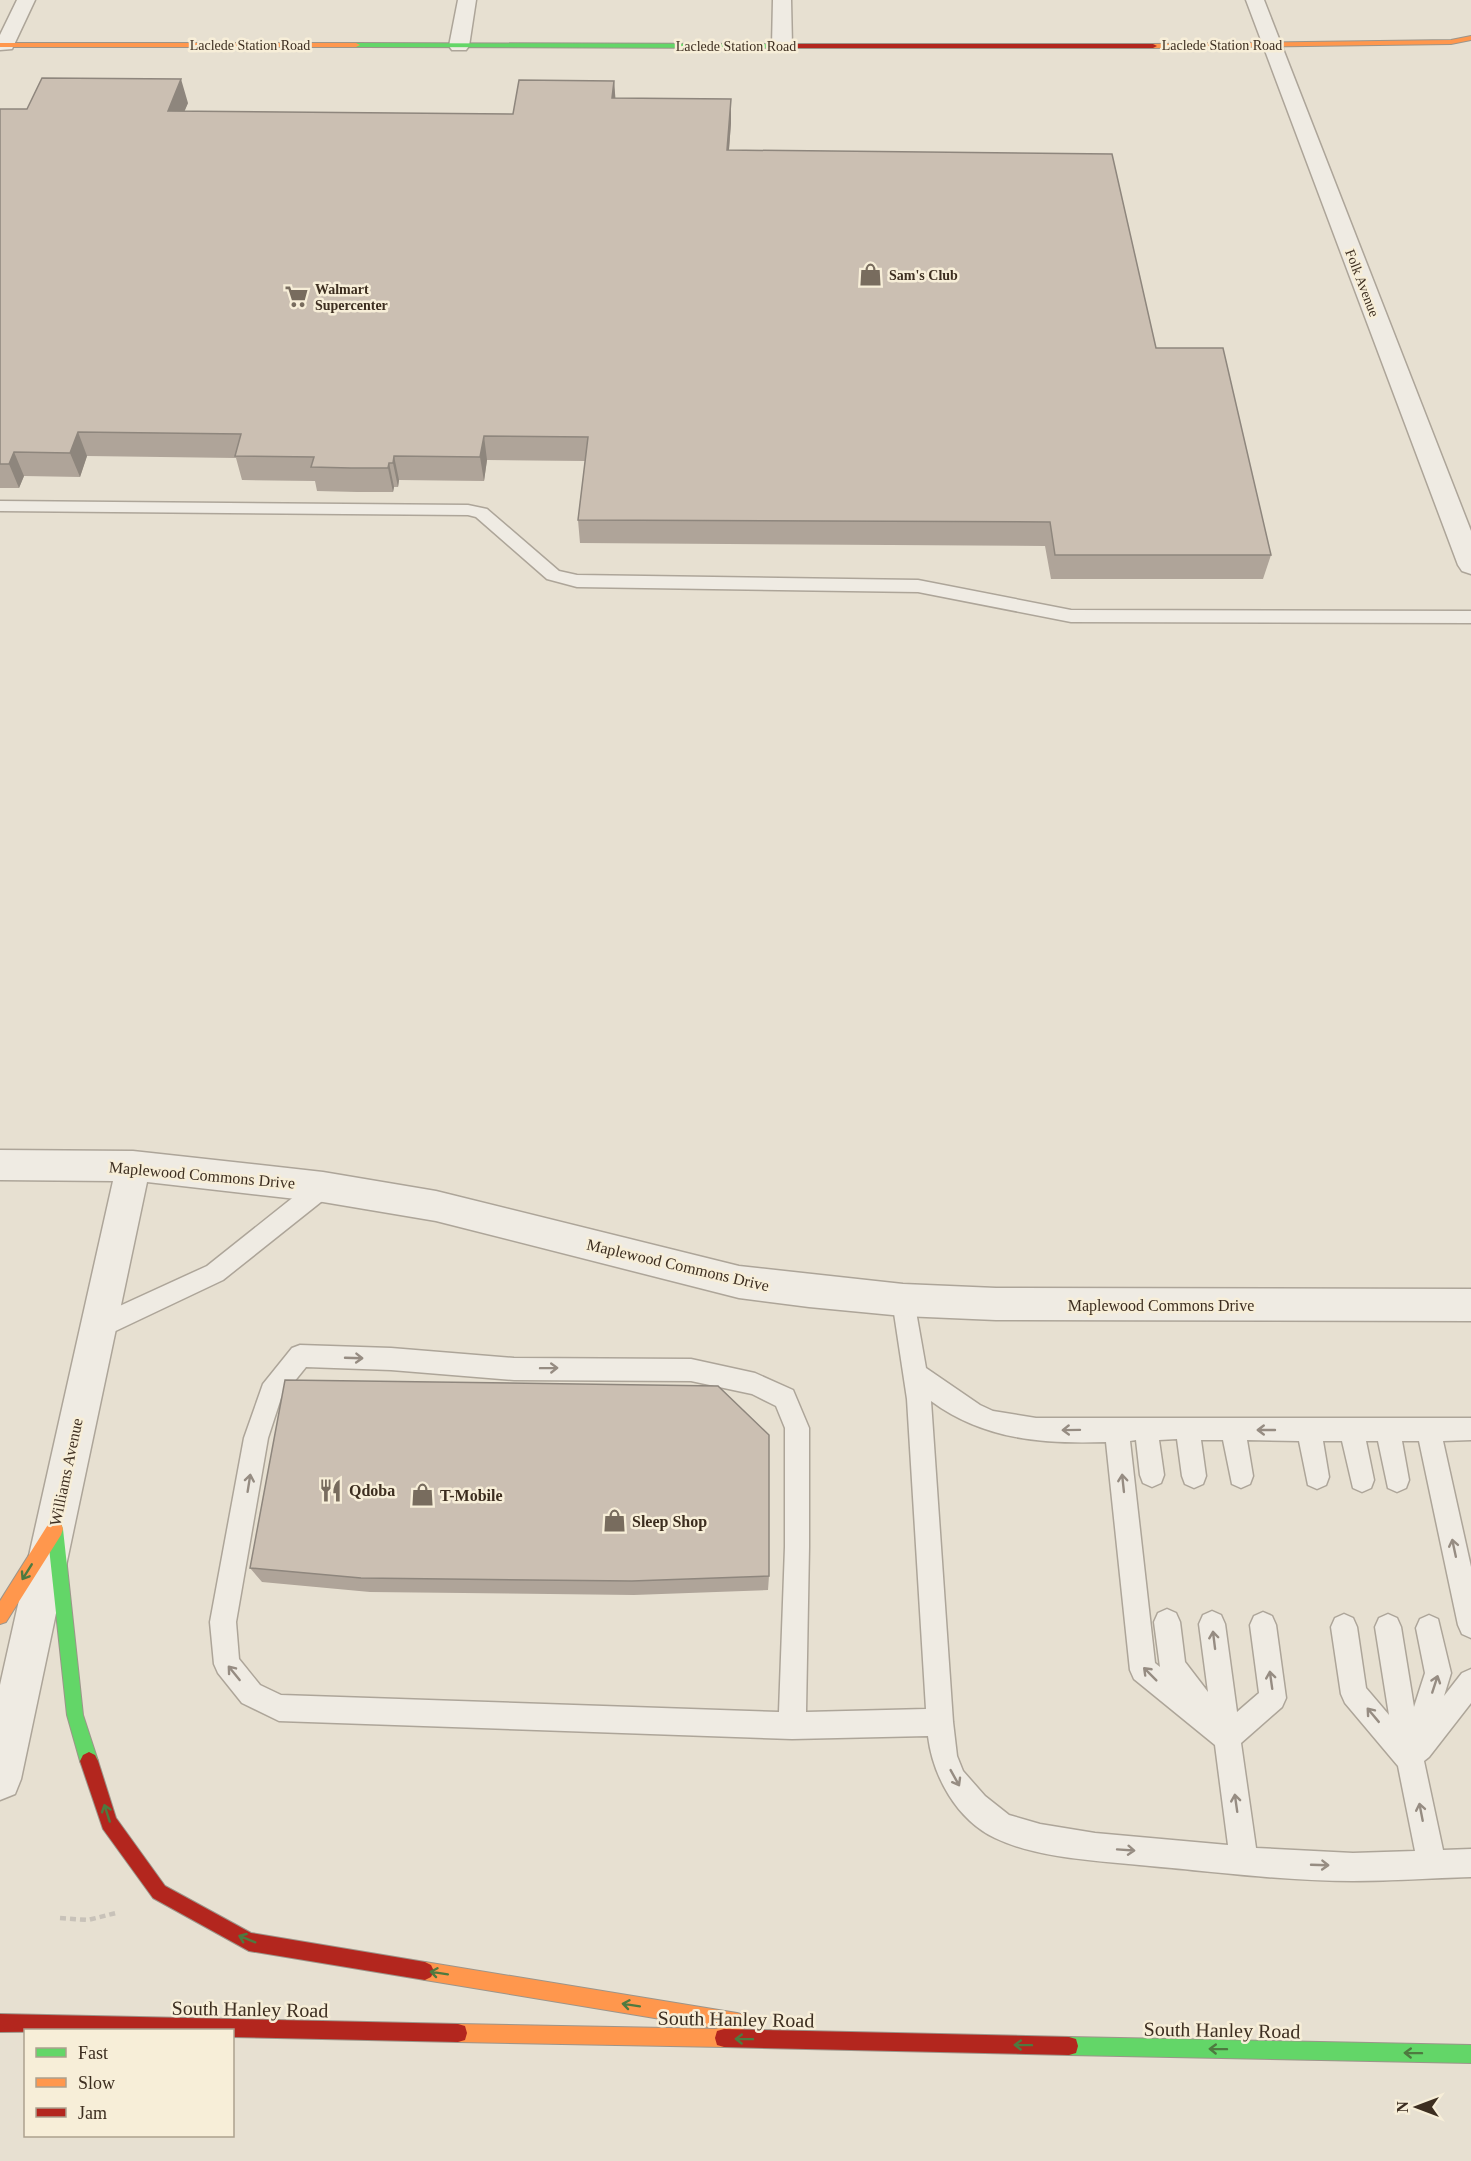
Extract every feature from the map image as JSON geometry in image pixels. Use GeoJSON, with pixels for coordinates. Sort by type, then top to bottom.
{"type":"FeatureCollection","features":[{"type":"Feature","properties":{"kind":"street"},"geometry":{"type":"LineString","coordinates":[[3,45],[26,0]]}},
{"type":"Feature","properties":{"kind":"street"},"geometry":{"type":"LineString","coordinates":[[459,46],[467,0]]}},
{"type":"Feature","properties":{"kind":"street"},"geometry":{"type":"LineString","coordinates":[[782,0],[782,46]]}},
{"type":"Feature","properties":{"kind":"street","name":"Folk Avenue"},"geometry":{"type":"LineString","coordinates":[[1255,0],[1471,565]]}},
{"type":"Feature","properties":{"kind":"street","name":"Laclede Station Road"},"geometry":{"type":"LineString","coordinates":[[3,45],[1271,46],[1451,42],[1471,38]]}},
{"type":"Feature","properties":{"kind":"street","name":"Maplewood Commons Drive"},"geometry":{"type":"LineString","coordinates":[[0,1165],[133,1166],[323,1187],[436,1206],[739,1282],[903,1300],[1008,1304],[1471,1305]]}},
{"type":"Feature","properties":{"kind":"street","name":"Williams Avenue"},"geometry":{"type":"LineString","coordinates":[[0,1779],[133,1166]]}},
{"type":"Feature","properties":{"kind":"street"},"geometry":{"type":"LineString","coordinates":[[0,1616],[55,1528]]}},
{"type":"Feature","properties":{"kind":"street"},"geometry":{"type":"LineString","coordinates":[[55,1528],[75,1714],[109,1823],[159,1892],[249,1942],[855,2042]]}},
{"type":"Feature","properties":{"kind":"street","name":"South Hanley Road"},"geometry":{"type":"LineString","coordinates":[[0,2022],[1471,2054]]}},
{"type":"Feature","properties":{"kind":"lane"},"geometry":{"type":"LineString","coordinates":[[0,506],[468,510],[481,513],[553,575],[577,581],[918,586],[1071,616],[1471,617]]}},
{"type":"Feature","properties":{"kind":"lane"},"geometry":{"type":"LineString","coordinates":[[97,1328],[215,1274],[323,1187]]}},
{"type":"Feature","properties":{"kind":"lane"},"geometry":{"type":"LineString","coordinates":[[903,1300],[915,1374],[944,1755],[954,1780],[975,1806],[1002,1827],[1040,1838],[1095,1847],[1244,1861],[1353,1867],[1471,1863]]}},
{"type":"Feature","properties":{"kind":"lane"},"geometry":{"type":"LineString","coordinates":[[792,1726],[797,1547],[797,1428],[784,1398],[755,1384],[691,1370],[514,1369],[391,1359],[300,1356],[271,1392],[256,1438],[223,1622],[227,1664],[251,1694],[279,1708],[792,1726],[940,1722]]}},
{"type":"Feature","properties":{"kind":"lane"},"geometry":{"type":"LineString","coordinates":[[915,1374],[958,1408],[992,1421],[1029,1430],[1471,1429]]}},
{"type":"Feature","properties":{"kind":"lane"},"geometry":{"type":"LineString","coordinates":[[1146,1428],[1152,1475]]}},
{"type":"Feature","properties":{"kind":"lane"},"geometry":{"type":"LineString","coordinates":[[1188,1428],[1194,1476]]}},
{"type":"Feature","properties":{"kind":"lane"},"geometry":{"type":"LineString","coordinates":[[1117,1429],[1143,1670],[1227,1738]]}},
{"type":"Feature","properties":{"kind":"lane"},"geometry":{"type":"LineString","coordinates":[[1233,1430],[1241,1476]]}},
{"type":"Feature","properties":{"kind":"lane"},"geometry":{"type":"LineString","coordinates":[[1310,1430],[1317,1477]]}},
{"type":"Feature","properties":{"kind":"lane"},"geometry":{"type":"LineString","coordinates":[[1352,1430],[1362,1480]]}},
{"type":"Feature","properties":{"kind":"lane"},"geometry":{"type":"LineString","coordinates":[[1388,1430],[1397,1480]]}},
{"type":"Feature","properties":{"kind":"lane"},"geometry":{"type":"LineString","coordinates":[[1429,1430],[1471,1625]]}},
{"type":"Feature","properties":{"kind":"lane"},"geometry":{"type":"LineString","coordinates":[[1167,1622],[1173,1667],[1227,1738]]}},
{"type":"Feature","properties":{"kind":"lane"},"geometry":{"type":"LineString","coordinates":[[1212,1624],[1244,1861]]}},
{"type":"Feature","properties":{"kind":"lane"},"geometry":{"type":"LineString","coordinates":[[1227,1738],[1273,1698],[1263,1625]]}},
{"type":"Feature","properties":{"kind":"lane"},"geometry":{"type":"LineString","coordinates":[[1344,1627],[1354,1694],[1410,1760]]}},
{"type":"Feature","properties":{"kind":"lane"},"geometry":{"type":"LineString","coordinates":[[1388,1627],[1410,1760],[1431,1865]]}},
{"type":"Feature","properties":{"kind":"lane"},"geometry":{"type":"LineString","coordinates":[[1410,1760],[1438,1673],[1429,1628]]}},
{"type":"Feature","properties":{"kind":"lane"},"geometry":{"type":"LineString","coordinates":[[1410,1760],[1471,1682]]}},
{"type":"Feature","properties":{"kind":"path"},"geometry":{"type":"LineString","coordinates":[[60,1918],[88,1920],[121,1912]]}},
{"type":"Feature","properties":{"kind":"building"},"geometry":{"type":"Polygon","coordinates":[[[42,78],[181,79],[168,111],[513,114],[519,80],[614,81],[612,98],[731,99],[727,150],[1112,154],[1156,348],[1223,348],[1271,555],[1055,555],[1050,522],[578,520],[588,437],[484,436],[480,457],[394,456],[393,463],[389,463],[388,468],[351,468],[311,467],[314,457],[235,456],[241,434],[78,432],[70,453],[14,452],[9,464],[0,464],[0,109],[27,109],[42,78]]]}},
{"type":"Feature","properties":{"kind":"building"},"geometry":{"type":"Polygon","coordinates":[[[285,1380],[718,1386],[769,1435],[769,1576],[632,1581],[361,1578],[250,1568],[285,1380]]]}},
{"type":"Feature","properties":{"kind":"traffic: fast"},"geometry":{"type":"LineString","coordinates":[[356,45],[770,46]]}},
{"type":"Feature","properties":{"kind":"traffic: fast"},"geometry":{"type":"LineString","coordinates":[[55,1529],[75,1715],[89,1761]]}},
{"type":"Feature","properties":{"kind":"traffic: fast"},"geometry":{"type":"LineString","coordinates":[[1069,2046],[1471,2054]]}},
{"type":"Feature","properties":{"kind":"traffic: slow"},"geometry":{"type":"LineString","coordinates":[[1153,46],[1451,42],[1471,38]]}},
{"type":"Feature","properties":{"kind":"traffic: slow"},"geometry":{"type":"LineString","coordinates":[[0,45],[356,45]]}},
{"type":"Feature","properties":{"kind":"traffic: slow"},"geometry":{"type":"LineString","coordinates":[[0,1616],[55,1529]]}},
{"type":"Feature","properties":{"kind":"traffic: slow"},"geometry":{"type":"LineString","coordinates":[[425,1971],[737,2022]]}},
{"type":"Feature","properties":{"kind":"traffic: slow"},"geometry":{"type":"LineString","coordinates":[[458,2033],[724,2038]]}},
{"type":"Feature","properties":{"kind":"traffic: jam"},"geometry":{"type":"LineString","coordinates":[[770,46],[1153,46]]}},
{"type":"Feature","properties":{"kind":"traffic: jam"},"geometry":{"type":"LineString","coordinates":[[89,1761],[109,1823],[159,1892],[249,1942],[425,1971]]}},
{"type":"Feature","properties":{"kind":"traffic: jam"},"geometry":{"type":"LineString","coordinates":[[0,2023],[458,2033]]}},
{"type":"Feature","properties":{"kind":"traffic: jam"},"geometry":{"type":"LineString","coordinates":[[724,2038],[1069,2046]]}},
{"type":"Feature","properties":{"kind":"place","name":"Sam's Club"},"geometry":{"type":"Point","coordinates":[871,275]}},
{"type":"Feature","properties":{"kind":"place","name":"Walmart Supercenter"},"geometry":{"type":"Point","coordinates":[297,297]}},
{"type":"Feature","properties":{"kind":"place","name":"Qdoba"},"geometry":{"type":"Point","coordinates":[331,1490]}},
{"type":"Feature","properties":{"kind":"place","name":"T-Mobile"},"geometry":{"type":"Point","coordinates":[422,1495]}},
{"type":"Feature","properties":{"kind":"place","name":"Sleep Shop"},"geometry":{"type":"Point","coordinates":[614,1521]}}]}
